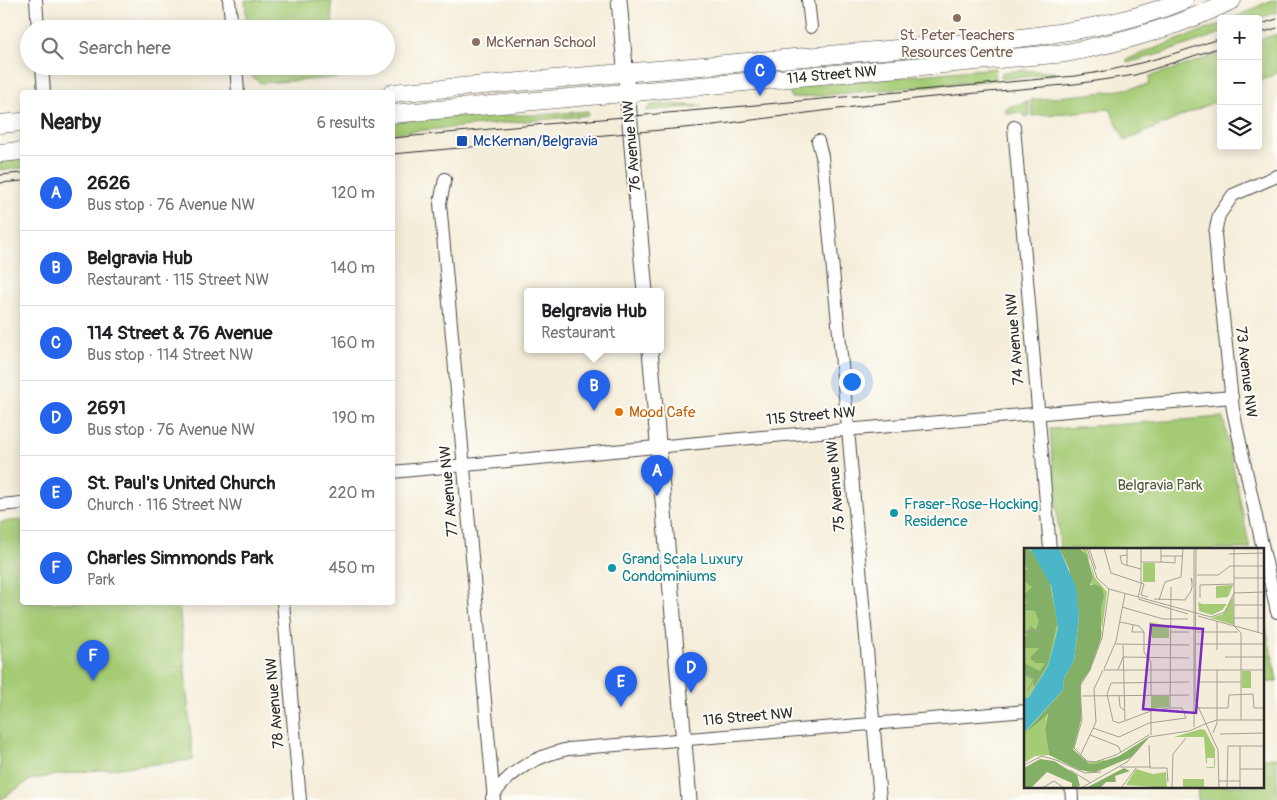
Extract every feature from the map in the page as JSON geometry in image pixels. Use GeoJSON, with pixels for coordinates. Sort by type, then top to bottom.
{"type":"FeatureCollection","features":[{"type":"Feature","properties":{"kind":"main road","name":"114 Street NW"},"geometry":{"type":"LineString","coordinates":[[395,94],[1012,40],[1060,34],[1128,20],[1184,0]]}},
{"type":"Feature","properties":{"kind":"main road","name":"114 Street NW"},"geometry":{"type":"LineString","coordinates":[[395,114],[1066,53],[1160,30],[1215,9],[1232,0]]}},
{"type":"Feature","properties":{"kind":"main road"},"geometry":{"type":"LineString","coordinates":[[0,124],[20,122]]}},
{"type":"Feature","properties":{"kind":"main road"},"geometry":{"type":"LineString","coordinates":[[0,153],[20,151]]}},
{"type":"Feature","properties":{"kind":"street"},"geometry":{"type":"LineString","coordinates":[[36,0],[37,20]]}},
{"type":"Feature","properties":{"kind":"street"},"geometry":{"type":"LineString","coordinates":[[230,0],[231,20]]}},
{"type":"Feature","properties":{"kind":"street","name":"76 Avenue NW"},"geometry":{"type":"LineString","coordinates":[[619,0],[645,288]]}},
{"type":"Feature","properties":{"kind":"street"},"geometry":{"type":"LineString","coordinates":[[808,0],[811,27]]}},
{"type":"Feature","properties":{"kind":"street"},"geometry":{"type":"LineString","coordinates":[[43,75],[44,90]]}},
{"type":"Feature","properties":{"kind":"street"},"geometry":{"type":"LineString","coordinates":[[237,75],[238,90]]}},
{"type":"Feature","properties":{"kind":"street","name":"74 Avenue NW"},"geometry":{"type":"LineString","coordinates":[[1014,127],[1050,548]]}},
{"type":"Feature","properties":{"kind":"street","name":"75 Avenue NW"},"geometry":{"type":"LineString","coordinates":[[818,141],[823,166],[848,429],[880,800]]}},
{"type":"Feature","properties":{"kind":"street","name":"73 Avenue NW"},"geometry":{"type":"LineString","coordinates":[[1263,548],[1232,397],[1215,233],[1220,215],[1233,195],[1277,176]]}},
{"type":"Feature","properties":{"kind":"street","name":"77 Avenue NW"},"geometry":{"type":"LineString","coordinates":[[445,179],[440,203],[492,799]]}},
{"type":"Feature","properties":{"kind":"street"},"geometry":{"type":"LineString","coordinates":[[650,353],[689,800]]}},
{"type":"Feature","properties":{"kind":"street","name":"115 Street NW"},"geometry":{"type":"LineString","coordinates":[[395,472],[848,429],[1232,397]]}},
{"type":"Feature","properties":{"kind":"street"},"geometry":{"type":"LineString","coordinates":[[0,504],[20,503]]}},
{"type":"Feature","properties":{"kind":"street","name":"73 Avenue NW"},"geometry":{"type":"LineString","coordinates":[[1264,554],[1277,612]]}},
{"type":"Feature","properties":{"kind":"street","name":"78 Avenue NW"},"geometry":{"type":"LineString","coordinates":[[283,605],[300,800]]}},
{"type":"Feature","properties":{"kind":"street","name":"116 Street NW"},"geometry":{"type":"LineString","coordinates":[[492,799],[500,786],[520,769],[543,756],[585,747],[1024,711]]}},
{"type":"Feature","properties":{"kind":"green space"},"geometry":{"type":"Polygon","coordinates":[[[245,0],[331,0],[332,20],[246,20],[245,0]]]}},
{"type":"Feature","properties":{"kind":"green space"},"geometry":{"type":"Polygon","coordinates":[[[1271,0],[1277,0],[1277,12],[1262,17],[1262,15],[1240,15],[1271,0]]]}},
{"type":"Feature","properties":{"kind":"green space"},"geometry":{"type":"Polygon","coordinates":[[[1217,25],[1217,34],[1127,63],[1126,60],[1217,25]]]}},
{"type":"Feature","properties":{"kind":"green space"},"geometry":{"type":"Polygon","coordinates":[[[1277,34],[1277,73],[1262,80],[1262,60],[1262,39],[1277,34]]]}},
{"type":"Feature","properties":{"kind":"green space"},"geometry":{"type":"Polygon","coordinates":[[[1217,54],[1217,101],[1125,141],[1110,109],[1033,116],[1031,100],[1107,92],[1149,85],[1150,76],[1217,54]]]}},
{"type":"Feature","properties":{"kind":"green space"},"geometry":{"type":"Polygon","coordinates":[[[995,68],[996,80],[791,98],[789,87],[995,68]]]}},
{"type":"Feature","properties":{"kind":"green space"},"geometry":{"type":"Polygon","coordinates":[[[1024,70],[1055,72],[1056,74],[1001,79],[1003,72],[1024,70]]]}},
{"type":"Feature","properties":{"kind":"green space"},"geometry":{"type":"Polygon","coordinates":[[[252,75],[337,75],[337,78],[261,83],[252,75]]]}},
{"type":"Feature","properties":{"kind":"green space"},"geometry":{"type":"Polygon","coordinates":[[[1028,101],[1030,116],[1028,118],[1019,112],[1009,114],[1005,112],[1006,108],[1028,101]]]}},
{"type":"Feature","properties":{"kind":"green space"},"geometry":{"type":"Polygon","coordinates":[[[656,104],[702,106],[646,111],[650,106],[656,104]]]}},
{"type":"Feature","properties":{"kind":"green space"},"geometry":{"type":"Polygon","coordinates":[[[588,111],[588,115],[571,117],[395,133],[395,122],[471,115],[538,115],[588,111]]]}},
{"type":"Feature","properties":{"kind":"green space"},"geometry":{"type":"Polygon","coordinates":[[[20,159],[20,168],[0,170],[0,161],[20,159]]]}},
{"type":"Feature","properties":{"kind":"green space","name":"Belgravia Park"},"geometry":{"type":"Polygon","coordinates":[[[1223,417],[1250,548],[1060,548],[1050,429],[1223,417]]]}},
{"type":"Feature","properties":{"kind":"green space"},"geometry":{"type":"Polygon","coordinates":[[[20,520],[20,605],[179,605],[193,760],[62,774],[30,780],[0,800],[0,522],[20,520]]]}},
{"type":"Feature","properties":{"kind":"green space"},"geometry":{"type":"Polygon","coordinates":[[[1264,618],[1277,681],[1264,683],[1264,618]]]}},
{"type":"Feature","properties":{"kind":"green space"},"geometry":{"type":"Polygon","coordinates":[[[1277,757],[1277,800],[1198,800],[1197,788],[1264,788],[1264,758],[1277,757]]]}},
{"type":"Feature","properties":{"kind":"tram line"},"geometry":{"type":"LineString","coordinates":[[1262,24],[1277,19]]}},
{"type":"Feature","properties":{"kind":"tram line"},"geometry":{"type":"LineString","coordinates":[[1262,33],[1277,28]]}},
{"type":"Feature","properties":{"kind":"tram line"},"geometry":{"type":"LineString","coordinates":[[395,138],[1075,76],[1113,70],[1149,61],[1217,39]]}},
{"type":"Feature","properties":{"kind":"tram line"},"geometry":{"type":"LineString","coordinates":[[395,154],[706,126],[923,98],[1075,84],[1135,75],[1217,48]]}},
{"type":"Feature","properties":{"kind":"tram line"},"geometry":{"type":"LineString","coordinates":[[0,175],[20,173]]}},
{"type":"Feature","properties":{"kind":"tram line"},"geometry":{"type":"LineString","coordinates":[[0,183],[20,181]]}},
{"type":"Feature","properties":{"kind":"place","name":"St. Peter Teachers Resources Centre"},"geometry":{"type":"Point","coordinates":[957,18]}},
{"type":"Feature","properties":{"kind":"place","name":"McKernan School"},"geometry":{"type":"Point","coordinates":[476,42]}},
{"type":"Feature","properties":{"kind":"place","name":"114 Street & 76 Avenue"},"geometry":{"type":"Point","coordinates":[760,96]}},
{"type":"Feature","properties":{"kind":"place","name":"McKernan/Belgravia"},"geometry":{"type":"Point","coordinates":[462,141]}},
{"type":"Feature","properties":{"kind":"place","name":"Belgravia Hub"},"geometry":{"type":"Point","coordinates":[594,411]}},
{"type":"Feature","properties":{"kind":"place","name":"Mood Cafe"},"geometry":{"type":"Point","coordinates":[619,412]}},
{"type":"Feature","properties":{"kind":"place","name":"2626"},"geometry":{"type":"Point","coordinates":[657,496]}},
{"type":"Feature","properties":{"kind":"place","name":"Fraser-Rose-Hocking Residence"},"geometry":{"type":"Point","coordinates":[894,513]}},
{"type":"Feature","properties":{"kind":"place","name":"Grand Scala Luxury Condominiums"},"geometry":{"type":"Point","coordinates":[612,568]}},
{"type":"Feature","properties":{"kind":"place","name":"Charles Simmonds Park"},"geometry":{"type":"Point","coordinates":[93,681]}},
{"type":"Feature","properties":{"kind":"place","name":"2691"},"geometry":{"type":"Point","coordinates":[691,693]}},
{"type":"Feature","properties":{"kind":"place","name":"St. Paul's United Church"},"geometry":{"type":"Point","coordinates":[621,707]}}]}
